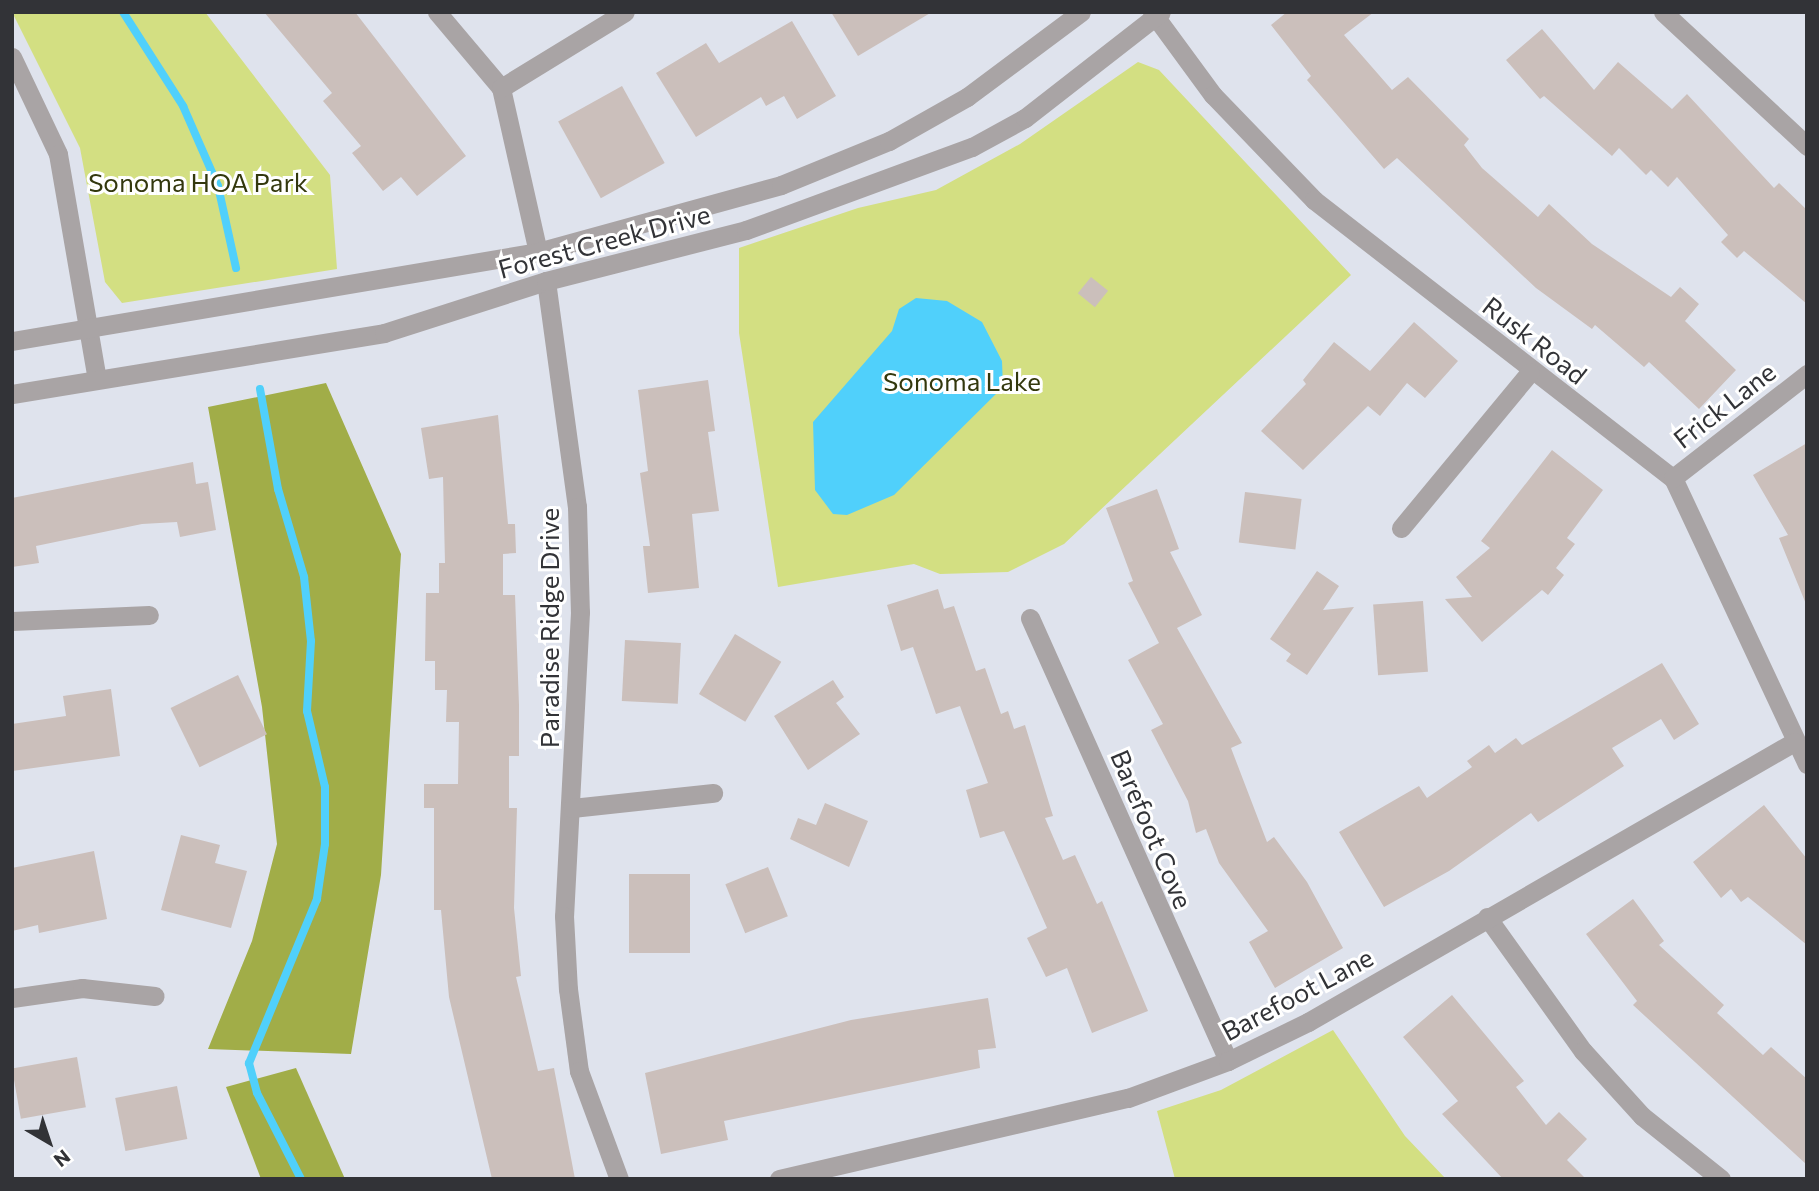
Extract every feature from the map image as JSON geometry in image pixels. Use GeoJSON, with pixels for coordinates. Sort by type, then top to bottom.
{"type":"FeatureCollection","features":[{"type":"Feature","properties":{"kind":"street"},"geometry":{"type":"LineString","coordinates":[[437,12],[501,88],[538,252]]}},
{"type":"Feature","properties":{"kind":"street"},"geometry":{"type":"LineString","coordinates":[[501,88],[625,12]]}},
{"type":"Feature","properties":{"kind":"street","name":"Forest Creek Drive"},"geometry":{"type":"LineString","coordinates":[[12,341],[538,252],[781,185],[889,141],[967,97],[1082,12]]}},
{"type":"Feature","properties":{"kind":"street"},"geometry":{"type":"LineString","coordinates":[[1663,12],[1807,146]]}},
{"type":"Feature","properties":{"kind":"street","name":"Forest Creek Drive"},"geometry":{"type":"LineString","coordinates":[[12,394],[384,333],[546,281],[746,230],[972,147],[1025,118],[1156,14]]}},
{"type":"Feature","properties":{"kind":"street","name":"Rusk Road"},"geometry":{"type":"LineString","coordinates":[[1156,14],[1213,95],[1314,200],[1530,372],[1673,478],[1794,742],[1807,764]]}},
{"type":"Feature","properties":{"kind":"street"},"geometry":{"type":"LineString","coordinates":[[12,57],[58,154],[97,379]]}},
{"type":"Feature","properties":{"kind":"street","name":"Paradise Ridge Drive"},"geometry":{"type":"LineString","coordinates":[[546,281],[578,507],[580,612],[572,808],[564,916],[568,989],[579,1071],[619,1179]]}},
{"type":"Feature","properties":{"kind":"street"},"geometry":{"type":"LineString","coordinates":[[1401,528],[1530,372]]}},
{"type":"Feature","properties":{"kind":"street","name":"Frick Lane"},"geometry":{"type":"LineString","coordinates":[[1673,478],[1807,374]]}},
{"type":"Feature","properties":{"kind":"street"},"geometry":{"type":"LineString","coordinates":[[12,621],[149,615]]}},
{"type":"Feature","properties":{"kind":"street","name":"Barefoot Cove"},"geometry":{"type":"LineString","coordinates":[[1030,618],[1228,1060]]}},
{"type":"Feature","properties":{"kind":"street","name":"Barefoot Lane"},"geometry":{"type":"LineString","coordinates":[[779,1179],[1128,1098],[1228,1060],[1308,1022],[1794,742]]}},
{"type":"Feature","properties":{"kind":"street"},"geometry":{"type":"LineString","coordinates":[[572,808],[713,793]]}},
{"type":"Feature","properties":{"kind":"street"},"geometry":{"type":"LineString","coordinates":[[1487,917],[1583,1051],[1642,1116],[1721,1179]]}},
{"type":"Feature","properties":{"kind":"street"},"geometry":{"type":"LineString","coordinates":[[12,998],[82,988],[155,996]]}},
{"type":"Feature","properties":{"kind":"green space","name":"Sonoma HOA Park"},"geometry":{"type":"Polygon","coordinates":[[[12,12],[205,12],[330,175],[337,269],[122,303],[105,282],[80,148],[12,12]]]}},
{"type":"Feature","properties":{"kind":"green space","name":"Sonoma Lake"},"geometry":{"type":"Polygon","coordinates":[[[1138,62],[1159,70],[1351,275],[1064,544],[1008,572],[940,574],[914,564],[778,587],[739,333],[739,248],[858,208],[936,190],[1020,144],[1138,62]]]}},
{"type":"Feature","properties":{"kind":"green space"},"geometry":{"type":"Polygon","coordinates":[[[326,383],[401,554],[381,875],[351,1054],[208,1049],[252,941],[277,844],[262,707],[208,407],[326,383]]]}},
{"type":"Feature","properties":{"kind":"green space"},"geometry":{"type":"Polygon","coordinates":[[[1333,1030],[1405,1136],[1446,1179],[1175,1179],[1157,1111],[1221,1090],[1333,1030]]]}},
{"type":"Feature","properties":{"kind":"green space"},"geometry":{"type":"Polygon","coordinates":[[[296,1068],[345,1179],[261,1179],[226,1087],[296,1068]]]}},
{"type":"Feature","properties":{"kind":"water"},"geometry":{"type":"Polygon","coordinates":[[[916,298],[947,301],[982,322],[1002,361],[1003,387],[894,495],[847,515],[833,514],[815,490],[813,422],[892,331],[899,309],[916,298]]]}},
{"type":"Feature","properties":{"kind":"building"},"geometry":{"type":"Polygon","coordinates":[[[264,12],[355,12],[466,156],[417,196],[401,177],[383,191],[352,153],[361,146],[323,101],[332,93],[264,12]]]}},
{"type":"Feature","properties":{"kind":"building"},"geometry":{"type":"Polygon","coordinates":[[[831,12],[932,12],[858,56],[831,12]]]}},
{"type":"Feature","properties":{"kind":"building"},"geometry":{"type":"Polygon","coordinates":[[[1287,12],[1374,12],[1344,35],[1392,90],[1408,77],[1469,139],[1464,145],[1482,168],[1538,217],[1549,204],[1592,244],[1671,297],[1680,287],[1699,304],[1685,321],[1736,370],[1699,409],[1649,362],[1644,367],[1595,325],[1592,329],[1536,288],[1397,158],[1384,169],[1307,80],[1311,76],[1271,25],[1287,12]]]}},
{"type":"Feature","properties":{"kind":"building"},"geometry":{"type":"Polygon","coordinates":[[[792,21],[836,96],[797,119],[784,96],[766,106],[761,97],[696,137],[656,73],[706,43],[719,63],[792,21]]]}},
{"type":"Feature","properties":{"kind":"building"},"geometry":{"type":"Polygon","coordinates":[[[1542,29],[1594,90],[1618,62],[1672,109],[1687,94],[1774,188],[1779,183],[1807,210],[1807,304],[1744,251],[1737,258],[1721,242],[1728,235],[1677,177],[1668,187],[1651,170],[1646,175],[1619,148],[1612,156],[1544,96],[1540,99],[1506,60],[1542,29]]]}},
{"type":"Feature","properties":{"kind":"building"},"geometry":{"type":"Polygon","coordinates":[[[622,86],[665,163],[601,198],[558,121],[622,86]]]}},
{"type":"Feature","properties":{"kind":"building"},"geometry":{"type":"Polygon","coordinates":[[[1091,277],[1108,291],[1095,307],[1078,293],[1091,277]]]}},
{"type":"Feature","properties":{"kind":"building"},"geometry":{"type":"Polygon","coordinates":[[[1414,322],[1458,361],[1425,398],[1407,383],[1380,416],[1368,406],[1303,470],[1261,431],[1306,384],[1303,380],[1334,342],[1370,371],[1414,322]]]}},
{"type":"Feature","properties":{"kind":"building"},"geometry":{"type":"Polygon","coordinates":[[[708,380],[715,431],[708,432],[719,511],[692,514],[699,588],[648,593],[643,546],[650,546],[640,473],[648,471],[638,390],[708,380]]]}},
{"type":"Feature","properties":{"kind":"building"},"geometry":{"type":"Polygon","coordinates":[[[498,415],[508,524],[515,524],[516,553],[503,554],[503,595],[515,595],[519,705],[519,756],[509,756],[509,808],[517,808],[514,908],[521,976],[516,977],[538,1071],[554,1068],[575,1179],[492,1179],[449,997],[441,910],[434,910],[434,808],[424,808],[424,784],[458,784],[459,722],[446,722],[447,690],[435,690],[435,661],[425,661],[426,593],[439,593],[439,563],[445,563],[443,477],[429,479],[421,428],[498,415]]]}},
{"type":"Feature","properties":{"kind":"building"},"geometry":{"type":"Polygon","coordinates":[[[1807,443],[1806,604],[1779,538],[1788,535],[1753,475],[1807,443]]]}},
{"type":"Feature","properties":{"kind":"building"},"geometry":{"type":"Polygon","coordinates":[[[1552,450],[1603,490],[1567,538],[1575,544],[1556,568],[1564,575],[1548,595],[1542,590],[1482,642],[1445,599],[1472,597],[1456,577],[1490,548],[1481,541],[1552,450]]]}},
{"type":"Feature","properties":{"kind":"building"},"geometry":{"type":"Polygon","coordinates":[[[193,462],[196,484],[208,482],[216,530],[180,537],[177,522],[142,524],[36,546],[39,563],[12,567],[12,498],[193,462]]]}},
{"type":"Feature","properties":{"kind":"building"},"geometry":{"type":"Polygon","coordinates":[[[1157,489],[1179,549],[1170,552],[1202,615],[1177,628],[1242,743],[1231,748],[1267,842],[1274,837],[1307,882],[1343,948],[1275,988],[1249,942],[1268,931],[1219,863],[1206,829],[1196,833],[1188,801],[1151,730],[1163,724],[1128,660],[1159,643],[1128,583],[1133,581],[1106,508],[1157,489]]]}},
{"type":"Feature","properties":{"kind":"building"},"geometry":{"type":"Polygon","coordinates":[[[1245,492],[1302,499],[1295,550],[1239,543],[1245,492]]]}},
{"type":"Feature","properties":{"kind":"building"},"geometry":{"type":"Polygon","coordinates":[[[1317,571],[1339,586],[1323,610],[1354,607],[1307,675],[1286,661],[1291,654],[1270,639],[1317,571]]]}},
{"type":"Feature","properties":{"kind":"building"},"geometry":{"type":"Polygon","coordinates":[[[938,589],[944,609],[954,606],[976,671],[985,668],[1001,714],[1008,711],[1014,729],[1025,725],[1053,816],[1045,818],[1063,860],[1075,855],[1097,904],[1102,901],[1148,1011],[1092,1033],[1067,968],[1046,977],[1027,938],[1047,928],[1004,831],[980,838],[966,790],[988,783],[960,706],[936,714],[913,647],[901,651],[887,605],[938,589]]]}},
{"type":"Feature","properties":{"kind":"building"},"geometry":{"type":"Polygon","coordinates":[[[1423,601],[1428,672],[1378,675],[1373,604],[1423,601]]]}},
{"type":"Feature","properties":{"kind":"building"},"geometry":{"type":"Polygon","coordinates":[[[735,634],[781,662],[745,722],[699,694],[735,634]]]}},
{"type":"Feature","properties":{"kind":"building"},"geometry":{"type":"Polygon","coordinates":[[[625,640],[681,643],[678,704],[622,701],[625,640]]]}},
{"type":"Feature","properties":{"kind":"building"},"geometry":{"type":"Polygon","coordinates":[[[1662,663],[1699,724],[1674,740],[1661,719],[1612,748],[1624,766],[1538,822],[1531,813],[1449,871],[1384,907],[1339,832],[1419,786],[1427,798],[1472,767],[1467,761],[1489,745],[1495,753],[1516,738],[1522,745],[1662,663]]]}},
{"type":"Feature","properties":{"kind":"building"},"geometry":{"type":"Polygon","coordinates":[[[238,675],[267,734],[200,767],[171,708],[238,675]]]}},
{"type":"Feature","properties":{"kind":"building"},"geometry":{"type":"Polygon","coordinates":[[[833,680],[844,697],[836,703],[860,734],[808,770],[774,716],[833,680]]]}},
{"type":"Feature","properties":{"kind":"building"},"geometry":{"type":"Polygon","coordinates":[[[111,689],[120,756],[12,771],[12,724],[66,716],[63,696],[111,689]]]}},
{"type":"Feature","properties":{"kind":"building"},"geometry":{"type":"Polygon","coordinates":[[[825,803],[868,821],[849,867],[790,839],[798,818],[816,825],[825,803]]]}},
{"type":"Feature","properties":{"kind":"building"},"geometry":{"type":"Polygon","coordinates":[[[1764,805],[1807,859],[1807,945],[1748,897],[1741,902],[1731,889],[1721,898],[1693,862],[1764,805]]]}},
{"type":"Feature","properties":{"kind":"building"},"geometry":{"type":"Polygon","coordinates":[[[181,835],[220,845],[215,863],[247,871],[231,928],[161,910],[181,835]]]}},
{"type":"Feature","properties":{"kind":"building"},"geometry":{"type":"Polygon","coordinates":[[[94,851],[107,919],[39,933],[38,925],[12,931],[12,868],[94,851]]]}},
{"type":"Feature","properties":{"kind":"building"},"geometry":{"type":"Polygon","coordinates":[[[768,867],[788,916],[745,933],[725,884],[768,867]]]}},
{"type":"Feature","properties":{"kind":"building"},"geometry":{"type":"Polygon","coordinates":[[[629,874],[690,874],[690,953],[629,953],[629,874]]]}},
{"type":"Feature","properties":{"kind":"building"},"geometry":{"type":"Polygon","coordinates":[[[1633,899],[1664,941],[1659,945],[1724,1005],[1717,1013],[1763,1055],[1771,1047],[1807,1079],[1807,1165],[1633,1005],[1637,1001],[1586,934],[1633,899]]]}},
{"type":"Feature","properties":{"kind":"building"},"geometry":{"type":"Polygon","coordinates":[[[1452,995],[1524,1081],[1516,1087],[1546,1125],[1559,1112],[1587,1139],[1567,1160],[1586,1179],[1503,1179],[1442,1114],[1458,1101],[1403,1037],[1452,995]]]}},
{"type":"Feature","properties":{"kind":"building"},"geometry":{"type":"Polygon","coordinates":[[[988,998],[996,1048],[978,1050],[980,1068],[724,1121],[728,1140],[661,1154],[645,1073],[851,1020],[988,998]]]}},
{"type":"Feature","properties":{"kind":"building"},"geometry":{"type":"Polygon","coordinates":[[[77,1057],[86,1107],[21,1119],[12,1068],[77,1057]]]}},
{"type":"Feature","properties":{"kind":"building"},"geometry":{"type":"Polygon","coordinates":[[[177,1086],[187,1139],[125,1151],[115,1098],[177,1086]]]}},
{"type":"Feature","properties":{"kind":"waterway"},"geometry":{"type":"LineString","coordinates":[[123,12],[183,106],[218,186],[236,268]]}},
{"type":"Feature","properties":{"kind":"waterway"},"geometry":{"type":"LineString","coordinates":[[260,389],[278,489],[304,577],[311,641],[307,711],[325,787],[325,844],[317,899],[249,1063],[257,1093],[301,1179]]}}]}
